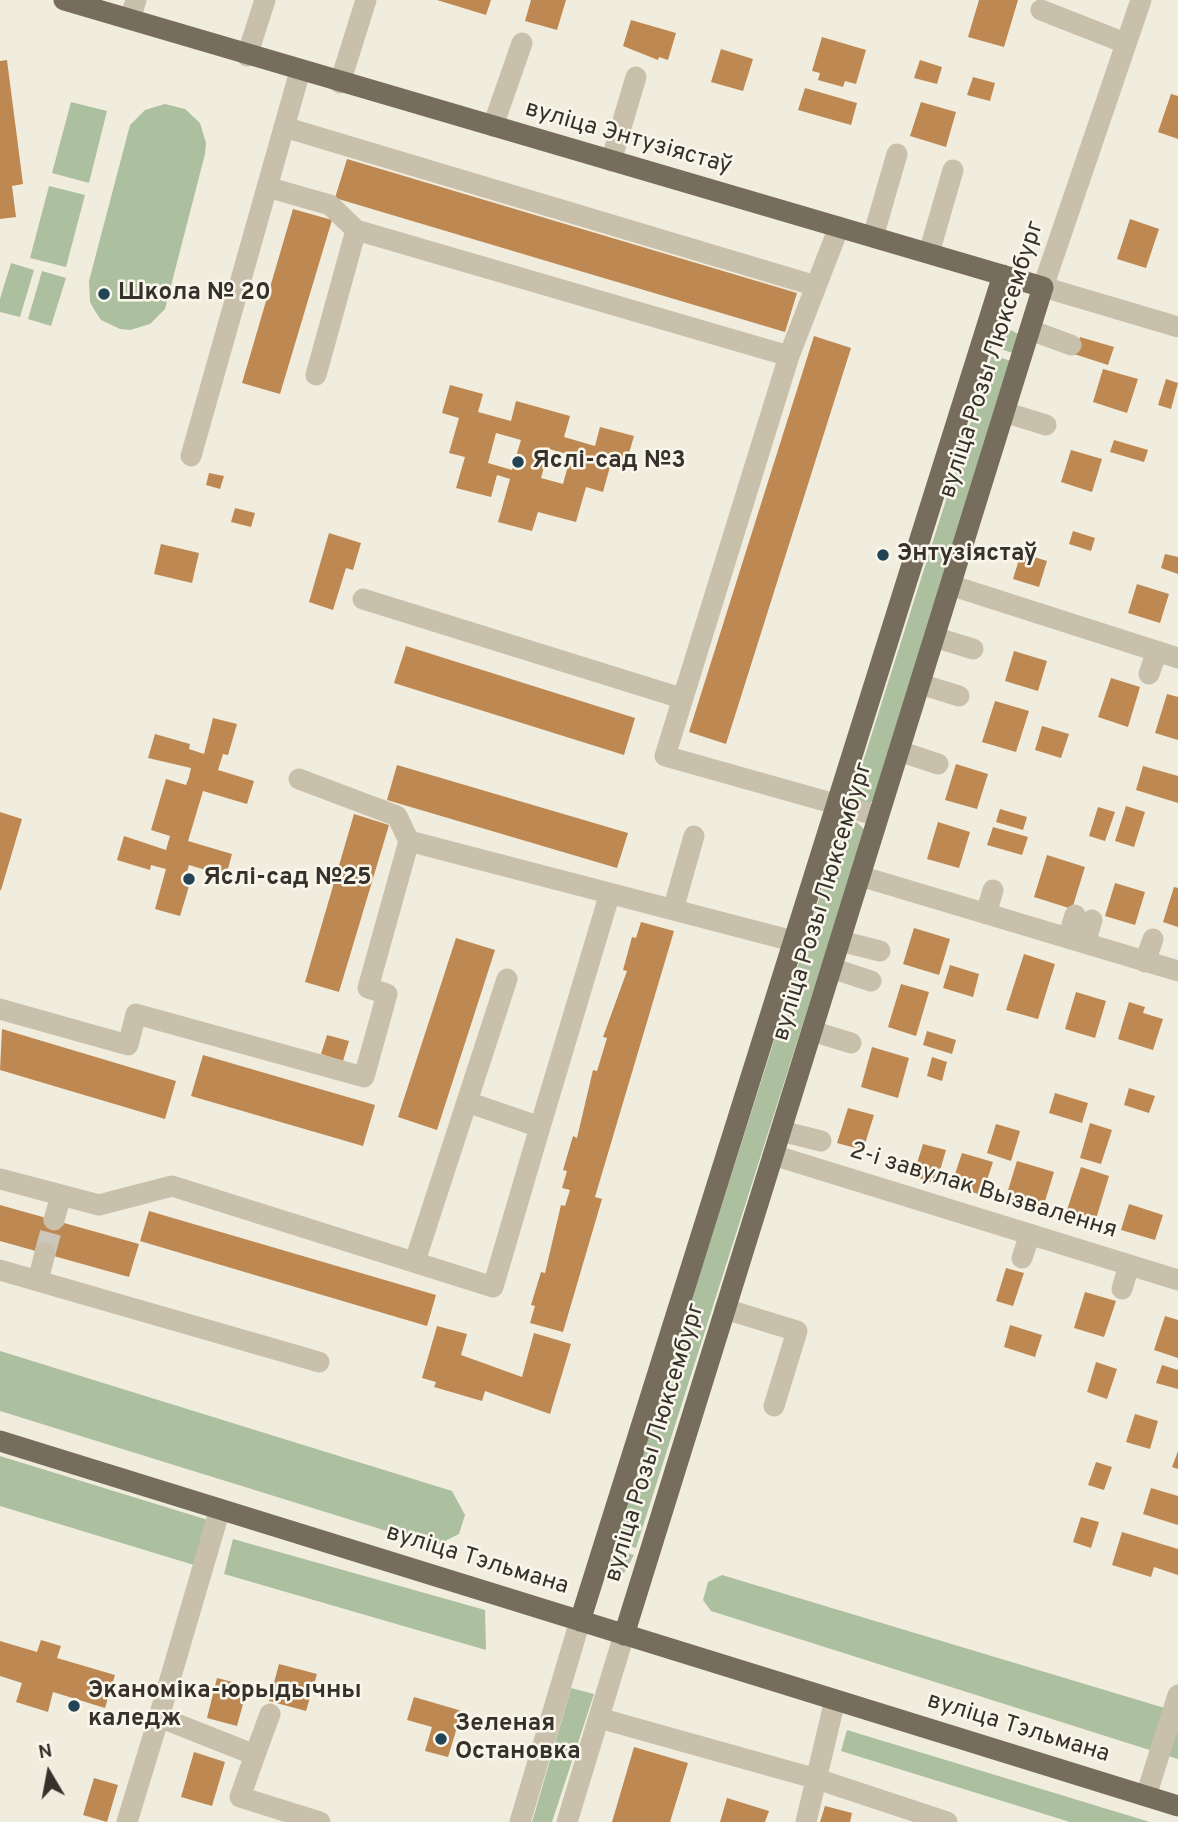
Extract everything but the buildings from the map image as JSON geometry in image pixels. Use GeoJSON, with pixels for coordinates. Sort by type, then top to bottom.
{"type":"FeatureCollection","features":[{"type":"Feature","properties":{"kind":"main road","name":"вуліца Энтузіястаў"},"geometry":{"type":"LineString","coordinates":[[66,0],[133,10],[247,56],[1043,287]]}},
{"type":"Feature","properties":{"kind":"main road","name":"вуліца Розы Люксембург"},"geometry":{"type":"LineString","coordinates":[[580,1621],[1003,275]]}},
{"type":"Feature","properties":{"kind":"main road","name":"вуліца Розы Люксембург"},"geometry":{"type":"LineString","coordinates":[[624,1635],[1043,287]]}},
{"type":"Feature","properties":{"kind":"main road","name":"вуліца Тэльмана"},"geometry":{"type":"LineString","coordinates":[[0,1441],[1178,1806]]}},
{"type":"Feature","properties":{"kind":"street"},"geometry":{"type":"LineString","coordinates":[[247,56],[265,0]]}},
{"type":"Feature","properties":{"kind":"street"},"geometry":{"type":"LineString","coordinates":[[340,83],[366,0]]}},
{"type":"Feature","properties":{"kind":"street","name":"вуліца Розы Люксембург"},"geometry":{"type":"LineString","coordinates":[[1043,287],[1141,0]]}},
{"type":"Feature","properties":{"kind":"street"},"geometry":{"type":"LineString","coordinates":[[1041,10],[1125,43]]}},
{"type":"Feature","properties":{"kind":"street"},"geometry":{"type":"LineString","coordinates":[[494,127],[522,44]]}},
{"type":"Feature","properties":{"kind":"street"},"geometry":{"type":"LineString","coordinates":[[191,456],[300,71]]}},
{"type":"Feature","properties":{"kind":"street"},"geometry":{"type":"LineString","coordinates":[[611,161],[636,77]]}},
{"type":"Feature","properties":{"kind":"street"},"geometry":{"type":"LineString","coordinates":[[284,127],[816,286]]}},
{"type":"Feature","properties":{"kind":"street"},"geometry":{"type":"LineString","coordinates":[[873,237],[897,154]]}},
{"type":"Feature","properties":{"kind":"street"},"geometry":{"type":"LineString","coordinates":[[929,253],[953,170]]}},
{"type":"Feature","properties":{"kind":"street"},"geometry":{"type":"LineString","coordinates":[[267,187],[330,205],[356,230],[789,356]]}},
{"type":"Feature","properties":{"kind":"street"},"geometry":{"type":"LineString","coordinates":[[839,228],[789,356],[665,756],[878,816]]}},
{"type":"Feature","properties":{"kind":"street"},"geometry":{"type":"LineString","coordinates":[[316,375],[356,230]]}},
{"type":"Feature","properties":{"kind":"street","name":"вуліца Энтузіястаў"},"geometry":{"type":"LineString","coordinates":[[1043,287],[1178,327]]}},
{"type":"Feature","properties":{"kind":"street"},"geometry":{"type":"LineString","coordinates":[[1030,330],[1071,345]]}},
{"type":"Feature","properties":{"kind":"street"},"geometry":{"type":"LineString","coordinates":[[1004,412],[1046,425]]}},
{"type":"Feature","properties":{"kind":"street"},"geometry":{"type":"LineString","coordinates":[[950,585],[1153,643],[1178,658]]}},
{"type":"Feature","properties":{"kind":"street"},"geometry":{"type":"LineString","coordinates":[[362,599],[681,698]]}},
{"type":"Feature","properties":{"kind":"street"},"geometry":{"type":"LineString","coordinates":[[934,637],[973,649]]}},
{"type":"Feature","properties":{"kind":"street"},"geometry":{"type":"LineString","coordinates":[[1149,674],[1153,643]]}},
{"type":"Feature","properties":{"kind":"street"},"geometry":{"type":"LineString","coordinates":[[920,684],[958,696]]}},
{"type":"Feature","properties":{"kind":"street"},"geometry":{"type":"LineString","coordinates":[[898,751],[938,764]]}},
{"type":"Feature","properties":{"kind":"street"},"geometry":{"type":"LineString","coordinates":[[0,1009],[128,1045],[136,1014],[364,1077],[387,994],[368,988],[409,841],[397,816],[299,779]]}},
{"type":"Feature","properties":{"kind":"street"},"geometry":{"type":"LineString","coordinates":[[673,910],[694,836]]}},
{"type":"Feature","properties":{"kind":"street"},"geometry":{"type":"LineString","coordinates":[[409,841],[793,941]]}},
{"type":"Feature","properties":{"kind":"street"},"geometry":{"type":"LineString","coordinates":[[860,876],[1178,971]]}},
{"type":"Feature","properties":{"kind":"street"},"geometry":{"type":"LineString","coordinates":[[986,914],[993,890]]}},
{"type":"Feature","properties":{"kind":"street"},"geometry":{"type":"LineString","coordinates":[[0,1179],[99,1205],[172,1186],[493,1287],[610,893]]}},
{"type":"Feature","properties":{"kind":"street"},"geometry":{"type":"LineString","coordinates":[[1076,941],[1083,917]]}},
{"type":"Feature","properties":{"kind":"street"},"geometry":{"type":"LineString","coordinates":[[1145,962],[1153,939]]}},
{"type":"Feature","properties":{"kind":"street"},"geometry":{"type":"LineString","coordinates":[[840,941],[880,951]]}},
{"type":"Feature","properties":{"kind":"street"},"geometry":{"type":"LineString","coordinates":[[831,968],[871,981]]}},
{"type":"Feature","properties":{"kind":"street"},"geometry":{"type":"LineString","coordinates":[[415,1261],[507,979]]}},
{"type":"Feature","properties":{"kind":"street"},"geometry":{"type":"LineString","coordinates":[[812,1031],[851,1042]]}},
{"type":"Feature","properties":{"kind":"street"},"geometry":{"type":"LineString","coordinates":[[467,1102],[540,1127]]}},
{"type":"Feature","properties":{"kind":"street"},"geometry":{"type":"LineString","coordinates":[[780,1131],[821,1141]]}},
{"type":"Feature","properties":{"kind":"street","name":"2-і завулак Вызвалення"},"geometry":{"type":"LineString","coordinates":[[773,1155],[1038,1231],[1178,1280]]}},
{"type":"Feature","properties":{"kind":"street"},"geometry":{"type":"LineString","coordinates":[[54,1220],[61,1195]]}},
{"type":"Feature","properties":{"kind":"street"},"geometry":{"type":"LineString","coordinates":[[1023,1258],[1038,1231]]}},
{"type":"Feature","properties":{"kind":"street"},"geometry":{"type":"LineString","coordinates":[[38,1281],[45,1254]]}},
{"type":"Feature","properties":{"kind":"street"},"geometry":{"type":"LineString","coordinates":[[1122,1289],[1129,1265]]}},
{"type":"Feature","properties":{"kind":"street"},"geometry":{"type":"LineString","coordinates":[[0,1270],[319,1362]]}},
{"type":"Feature","properties":{"kind":"street"},"geometry":{"type":"LineString","coordinates":[[725,1309],[797,1331],[774,1406]]}},
{"type":"Feature","properties":{"kind":"street"},"geometry":{"type":"LineString","coordinates":[[127,1822],[220,1509]]}},
{"type":"Feature","properties":{"kind":"street","name":"вуліца Розы Люксембург"},"geometry":{"type":"LineString","coordinates":[[520,1822],[580,1621]]}},
{"type":"Feature","properties":{"kind":"street","name":"вуліца Розы Люксембург"},"geometry":{"type":"LineString","coordinates":[[567,1822],[624,1635]]}},
{"type":"Feature","properties":{"kind":"street"},"geometry":{"type":"LineString","coordinates":[[1146,1796],[1178,1695]]}},
{"type":"Feature","properties":{"kind":"street"},"geometry":{"type":"LineString","coordinates":[[806,1822],[835,1700]]}},
{"type":"Feature","properties":{"kind":"street"},"geometry":{"type":"LineString","coordinates":[[270,1714],[240,1797],[320,1822]]}},
{"type":"Feature","properties":{"kind":"street"},"geometry":{"type":"LineString","coordinates":[[159,1717],[255,1755]]}},
{"type":"Feature","properties":{"kind":"street"},"geometry":{"type":"LineString","coordinates":[[599,1718],[817,1779],[947,1822]]}},
{"type":"Feature","properties":{"kind":"green space"},"geometry":{"type":"Polygon","coordinates":[[[71,102],[107,111],[89,183],[52,173],[71,102]]]}},
{"type":"Feature","properties":{"kind":"green space"},"geometry":{"type":"Polygon","coordinates":[[[165,104],[185,109],[200,123],[206,143],[205,154],[165,309],[150,324],[130,330],[120,329],[101,320],[95,311],[90,302],[89,281],[130,125],[145,110],[165,104]]]}},
{"type":"Feature","properties":{"kind":"green space"},"geometry":{"type":"Polygon","coordinates":[[[49,186],[85,195],[66,267],[30,258],[49,186]]]}},
{"type":"Feature","properties":{"kind":"green space"},"geometry":{"type":"Polygon","coordinates":[[[11,263],[34,270],[20,317],[0,312],[0,299],[11,263]]]}},
{"type":"Feature","properties":{"kind":"green space"},"geometry":{"type":"Polygon","coordinates":[[[42,271],[66,278],[51,326],[28,319],[42,271]]]}},
{"type":"Feature","properties":{"kind":"green space"},"geometry":{"type":"Polygon","coordinates":[[[1009,329],[1018,334],[1016,354],[994,347],[1000,333],[1009,329]]]}},
{"type":"Feature","properties":{"kind":"green space"},"geometry":{"type":"Polygon","coordinates":[[[992,355],[1014,362],[873,801],[869,804],[855,799],[854,790],[992,355]]]}},
{"type":"Feature","properties":{"kind":"green space"},"geometry":{"type":"Polygon","coordinates":[[[853,819],[864,829],[860,844],[636,1548],[615,1541],[842,827],[853,819]]]}},
{"type":"Feature","properties":{"kind":"green space"},"geometry":{"type":"Polygon","coordinates":[[[0,1351],[452,1491],[465,1515],[459,1534],[435,1546],[0,1411],[0,1351]]]}},
{"type":"Feature","properties":{"kind":"green space"},"geometry":{"type":"Polygon","coordinates":[[[0,1456],[208,1520],[194,1565],[0,1506],[0,1456]]]}},
{"type":"Feature","properties":{"kind":"green space"},"geometry":{"type":"Polygon","coordinates":[[[233,1539],[485,1610],[486,1650],[224,1574],[233,1539]]]}},
{"type":"Feature","properties":{"kind":"green space"},"geometry":{"type":"Polygon","coordinates":[[[612,1548],[634,1555],[624,1573],[610,1569],[612,1548]]]}},
{"type":"Feature","properties":{"kind":"green space"},"geometry":{"type":"Polygon","coordinates":[[[722,1575],[1178,1712],[1178,1759],[711,1611],[703,1600],[708,1582],[722,1575]]]}},
{"type":"Feature","properties":{"kind":"green space"},"geometry":{"type":"Polygon","coordinates":[[[571,1688],[594,1694],[552,1822],[532,1822],[571,1688]]]}},
{"type":"Feature","properties":{"kind":"green space"},"geometry":{"type":"Polygon","coordinates":[[[847,1730],[1150,1822],[1070,1822],[841,1751],[847,1730]]]}},
{"type":"Feature","properties":{"kind":"tunnel"},"geometry":{"type":"LineString","coordinates":[[45,1253],[54,1220]]}},
{"type":"Feature","properties":{"kind":"place","name":"Школа № 20"},"geometry":{"type":"Point","coordinates":[104,294]}},
{"type":"Feature","properties":{"kind":"place","name":"Яслі-сад №3"},"geometry":{"type":"Point","coordinates":[518,462]}},
{"type":"Feature","properties":{"kind":"place","name":"Энтузіястаў"},"geometry":{"type":"Point","coordinates":[883,555]}},
{"type":"Feature","properties":{"kind":"place","name":"Яслі-сад №25"},"geometry":{"type":"Point","coordinates":[189,879]}},
{"type":"Feature","properties":{"kind":"place","name":"Эканоміка-юрыдычны каледж"},"geometry":{"type":"Point","coordinates":[74,1706]}},
{"type":"Feature","properties":{"kind":"place","name":"Зеленая Остановка"},"geometry":{"type":"Point","coordinates":[441,1739]}}]}
